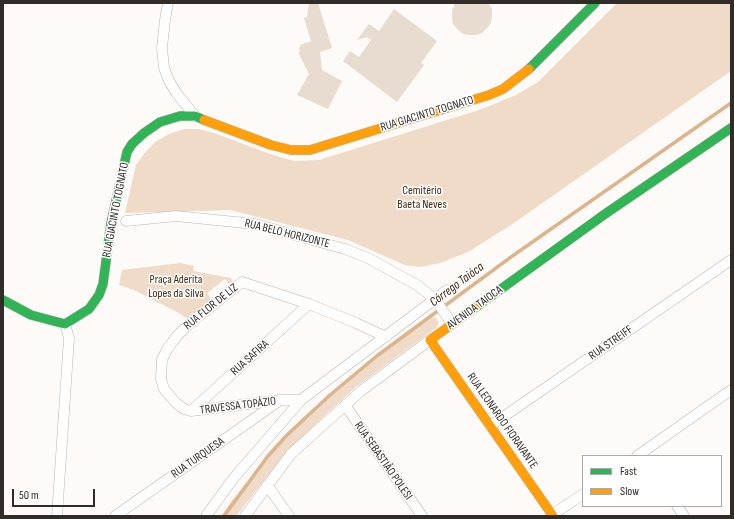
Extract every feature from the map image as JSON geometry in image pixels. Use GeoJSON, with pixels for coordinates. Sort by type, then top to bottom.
{"type":"FeatureCollection","features":[{"type":"Feature","properties":{"kind":"street"},"geometry":{"type":"LineString","coordinates":[[168,3],[162,48],[164,68],[169,81],[177,94],[195,116]]}},
{"type":"Feature","properties":{"kind":"street","name":"RUA GIACINTO TOGNATO"},"geometry":{"type":"LineString","coordinates":[[65,324],[89,309],[99,295],[104,279],[111,223],[127,152],[144,133],[160,122],[180,116],[195,116],[271,146],[291,150],[310,150],[485,96],[503,89],[524,74],[595,3]]}},
{"type":"Feature","properties":{"kind":"street","name":"AVENIDA TAIOCA"},"geometry":{"type":"LineString","coordinates":[[245,516],[291,454],[345,405],[430,340],[598,219],[731,128]]}},
{"type":"Feature","properties":{"kind":"street","name":"RUA BELO HORIZONTE"},"geometry":{"type":"LineString","coordinates":[[126,221],[176,216],[255,224],[345,249],[368,258],[417,285],[438,302]]}},
{"type":"Feature","properties":{"kind":"street","name":"RUA STREIFF"},"geometry":{"type":"LineString","coordinates":[[490,426],[731,260]]}},
{"type":"Feature","properties":{"kind":"street","name":"RUA FLOR DE LIZ"},"geometry":{"type":"LineString","coordinates":[[176,403],[164,388],[161,379],[162,360],[168,348],[189,324],[242,282],[309,304],[386,337]]}},
{"type":"Feature","properties":{"kind":"street"},"geometry":{"type":"LineString","coordinates":[[206,516],[233,479],[301,400],[386,337],[438,302],[447,290]]}},
{"type":"Feature","properties":{"kind":"street"},"geometry":{"type":"LineString","coordinates":[[3,300],[31,315],[65,324],[69,338],[57,516]]}},
{"type":"Feature","properties":{"kind":"street"},"geometry":{"type":"LineString","coordinates":[[438,302],[452,324]]}},
{"type":"Feature","properties":{"kind":"street","name":"RUA SAFIRA"},"geometry":{"type":"LineString","coordinates":[[191,412],[309,304]]}},
{"type":"Feature","properties":{"kind":"street","name":"RUA LEONARDO FIORAVANTE"},"geometry":{"type":"LineString","coordinates":[[430,340],[553,516]]}},
{"type":"Feature","properties":{"kind":"street"},"geometry":{"type":"LineString","coordinates":[[640,455],[730,394]]}},
{"type":"Feature","properties":{"kind":"street","name":"TRAVESSA TOPÁZIO"},"geometry":{"type":"LineString","coordinates":[[176,403],[191,412],[281,400],[301,400]]}},
{"type":"Feature","properties":{"kind":"street","name":"RUA TURQUESA"},"geometry":{"type":"LineString","coordinates":[[115,516],[281,400]]}},
{"type":"Feature","properties":{"kind":"street","name":"RUA SEBASTIÃO POLESI"},"geometry":{"type":"LineString","coordinates":[[345,405],[422,516]]}},
{"type":"Feature","properties":{"kind":"street"},"geometry":{"type":"LineString","coordinates":[[267,485],[289,516]]}},
{"type":"Feature","properties":{"kind":"street"},"geometry":{"type":"LineString","coordinates":[[553,516],[582,495]]}},
{"type":"Feature","properties":{"kind":"street"},"geometry":{"type":"LineString","coordinates":[[678,507],[684,516]]}},
{"type":"Feature","properties":{"kind":"green space","name":"Cemitério Baeta Neves"},"geometry":{"type":"Polygon","coordinates":[[[617,3],[731,3],[731,71],[511,225],[468,252],[440,263],[420,267],[405,265],[348,240],[230,210],[125,213],[136,165],[155,142],[169,134],[184,129],[199,129],[294,161],[319,160],[479,110],[516,95],[538,82],[617,3]]]}},
{"type":"Feature","properties":{"kind":"green space","name":"Praça Aderita Lopes da Silva"},"geometry":{"type":"Polygon","coordinates":[[[180,263],[194,266],[193,271],[231,278],[233,282],[230,285],[225,279],[207,293],[212,300],[188,319],[134,290],[119,285],[122,270],[180,263]]]}},
{"type":"Feature","properties":{"kind":"green space"},"geometry":{"type":"Polygon","coordinates":[[[433,317],[436,318],[439,323],[436,328],[357,386],[324,416],[285,454],[236,516],[221,516],[232,500],[293,429],[340,386],[391,346],[433,317]]]}},
{"type":"Feature","properties":{"kind":"building"},"geometry":{"type":"Polygon","coordinates":[[[309,3],[318,3],[332,48],[320,52],[322,70],[342,81],[328,109],[297,95],[309,74],[299,54],[300,45],[311,41],[304,18],[307,17],[309,3]]]}},
{"type":"Feature","properties":{"kind":"building"},"geometry":{"type":"Polygon","coordinates":[[[455,3],[488,3],[492,9],[491,23],[482,33],[476,35],[463,34],[453,24],[452,11],[455,3]]]}},
{"type":"Feature","properties":{"kind":"building"},"geometry":{"type":"Polygon","coordinates":[[[394,9],[437,41],[421,63],[424,65],[397,102],[343,61],[350,51],[359,57],[371,40],[367,37],[357,40],[369,24],[379,31],[394,9]]]}},
{"type":"Feature","properties":{"kind":"waterway","name":"Córrego Taióca"},"geometry":{"type":"LineString","coordinates":[[224,516],[268,456],[287,435],[330,395],[378,355],[511,257],[731,103]]}},
{"type":"Feature","properties":{"kind":"traffic: fast"},"geometry":{"type":"LineString","coordinates":[[529,69],[595,3]]}},
{"type":"Feature","properties":{"kind":"traffic: fast"},"geometry":{"type":"LineString","coordinates":[[3,300],[31,315],[65,324],[89,309],[99,295],[103,284],[111,223],[127,152],[132,144],[144,133],[160,122],[180,116],[195,116],[204,120]]}},
{"type":"Feature","properties":{"kind":"traffic: fast"},"geometry":{"type":"LineString","coordinates":[[476,307],[605,214],[731,128]]}},
{"type":"Feature","properties":{"kind":"traffic: slow"},"geometry":{"type":"LineString","coordinates":[[204,120],[271,145],[291,150],[310,150],[489,95],[503,89],[529,69]]}},
{"type":"Feature","properties":{"kind":"traffic: slow"},"geometry":{"type":"LineString","coordinates":[[476,307],[430,340],[553,516]]}}]}
